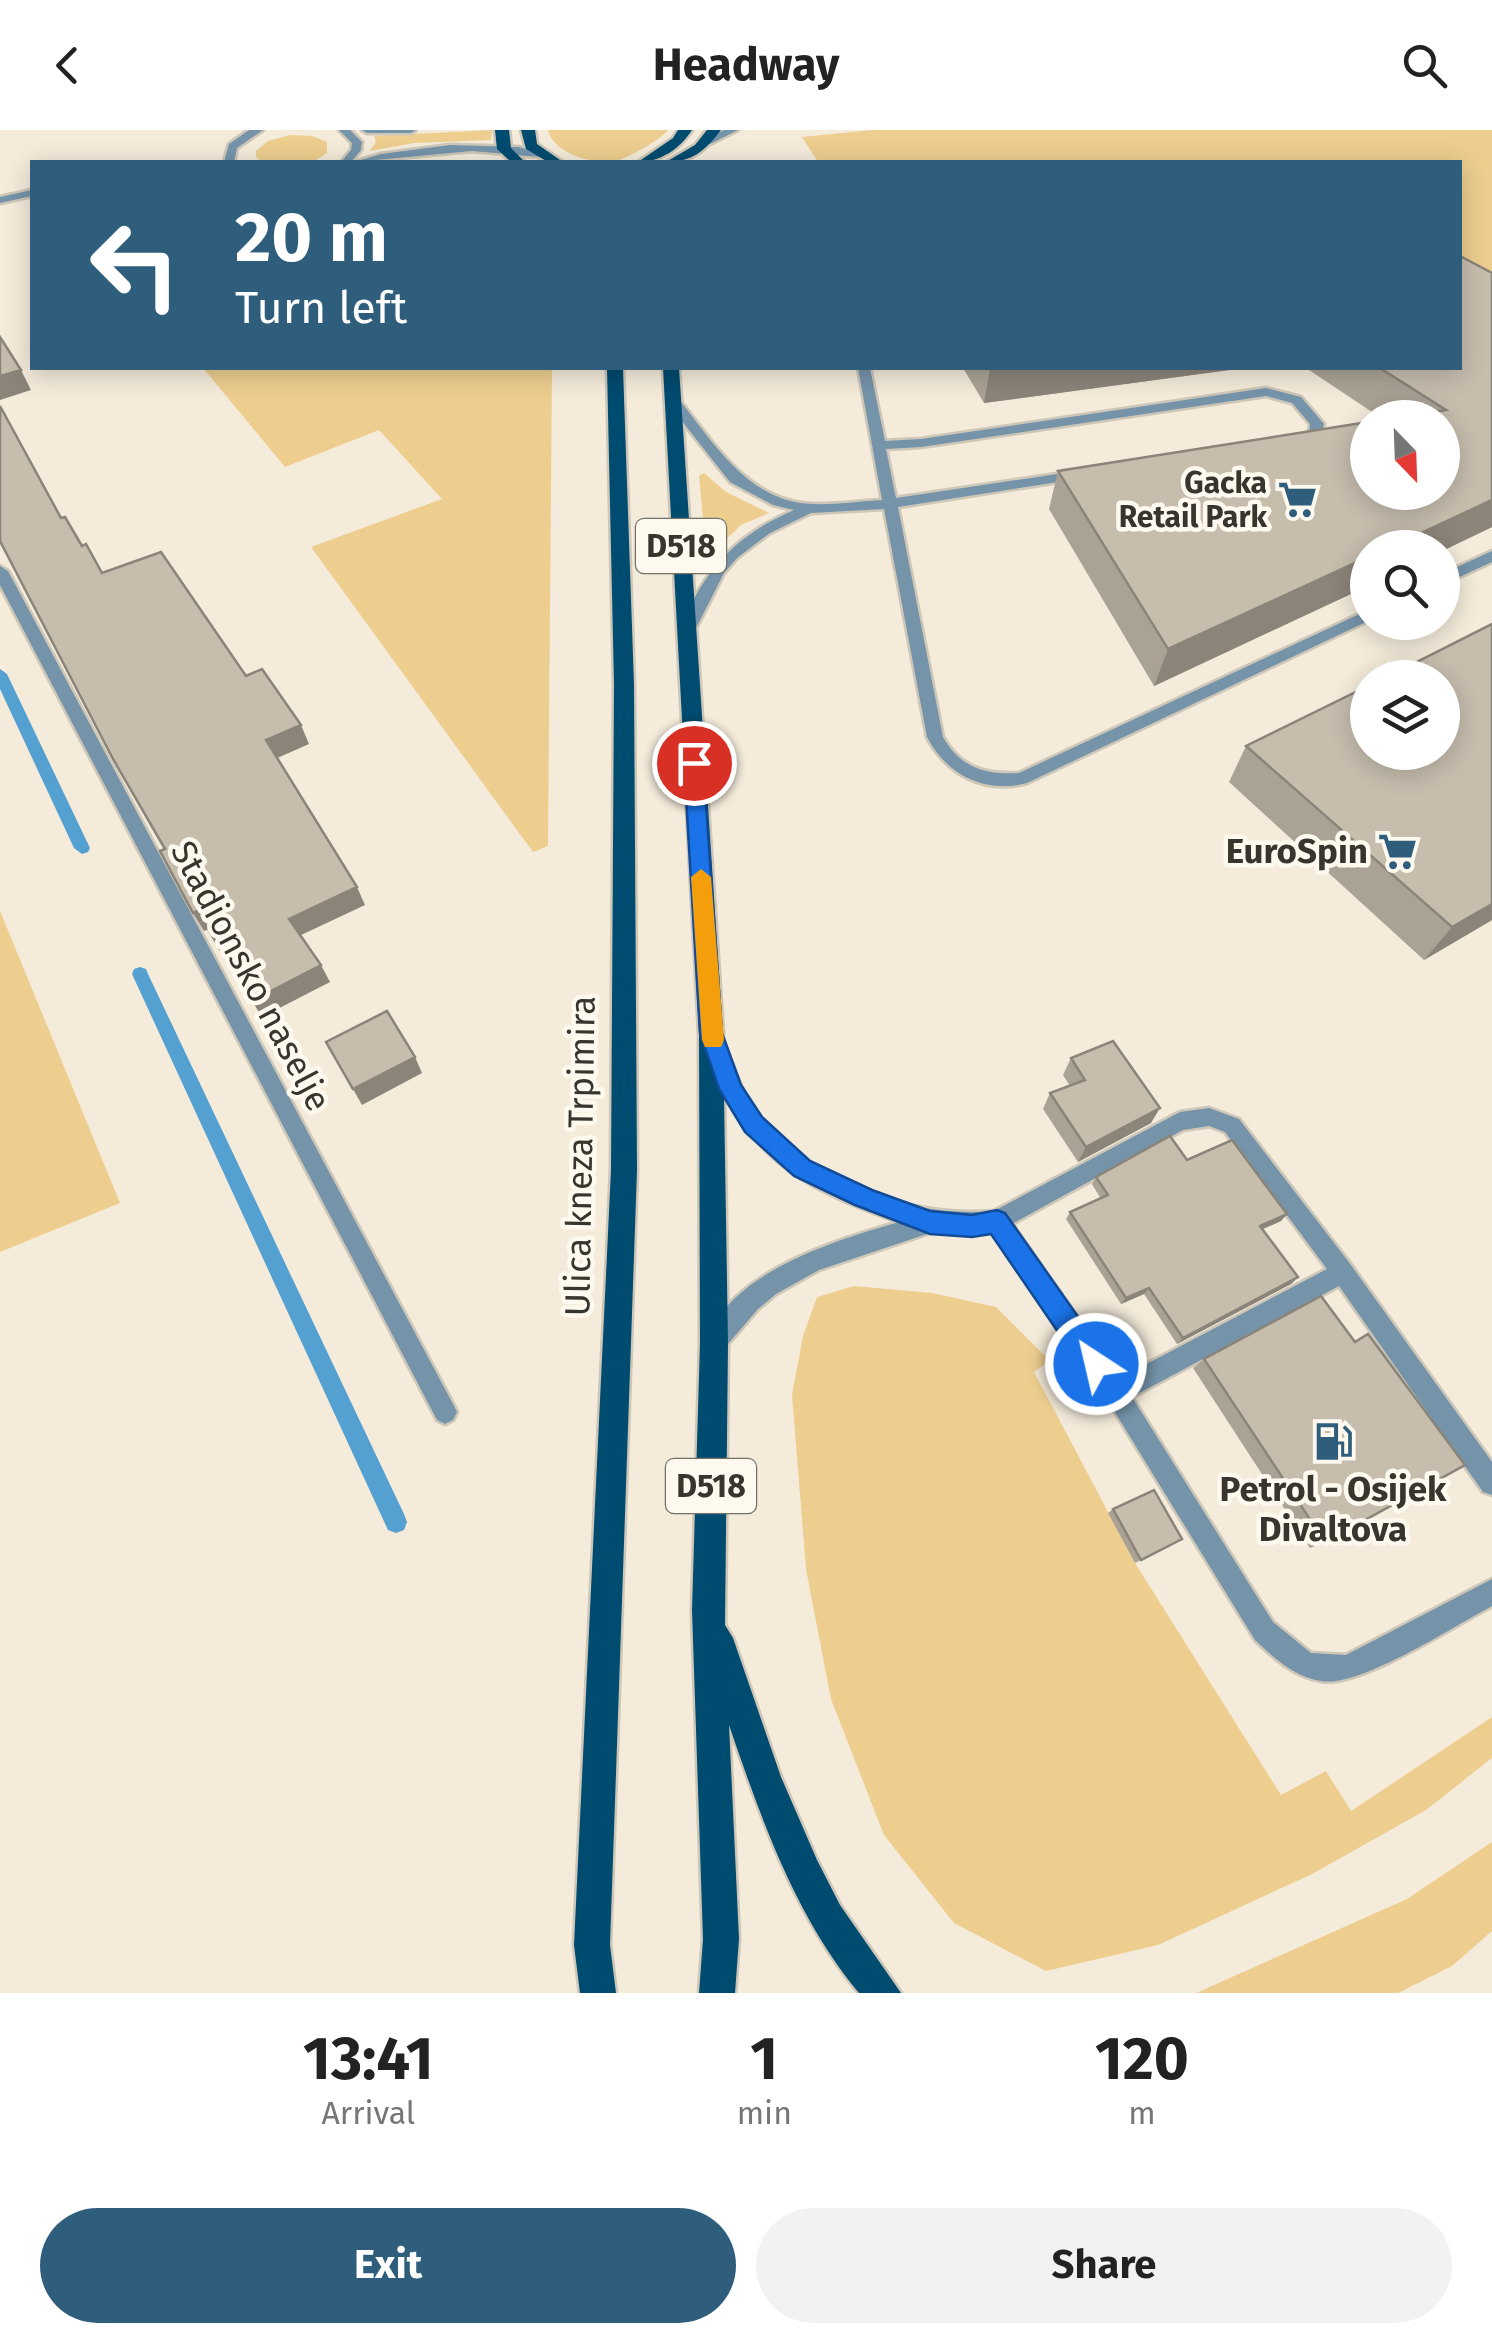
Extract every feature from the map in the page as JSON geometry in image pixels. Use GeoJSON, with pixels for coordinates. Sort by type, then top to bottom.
{"type":"FeatureCollection","features":[{"type":"Feature","properties":{"kind":"main road"},"geometry":{"type":"LineString","coordinates":[[502,130],[504,149],[517,160]]}},
{"type":"Feature","properties":{"kind":"main road"},"geometry":{"type":"LineString","coordinates":[[528,130],[531,146],[553,160]]}},
{"type":"Feature","properties":{"kind":"main road"},"geometry":{"type":"LineString","coordinates":[[647,160],[678,140],[685,130]]}},
{"type":"Feature","properties":{"kind":"main road"},"geometry":{"type":"LineString","coordinates":[[677,160],[710,136]]}},
{"type":"Feature","properties":{"kind":"main road","name":"Ulica kneza Trpimira"},"geometry":{"type":"LineString","coordinates":[[598,1993],[592,1945],[624,1170],[624,685],[616,370]]}},
{"type":"Feature","properties":{"kind":"main road","name":"D518"},"geometry":{"type":"LineString","coordinates":[[671,370],[711,1033],[714,1343],[708,1610],[722,1938],[717,1993]]}},
{"type":"Feature","properties":{"kind":"main road"},"geometry":{"type":"LineString","coordinates":[[708,1610],[769,1792],[806,1874],[845,1944],[883,1993]]}},
{"type":"Feature","properties":{"kind":"main road","name":"D518"},"geometry":{"type":"LineString","coordinates":[[722,1938],[733,1993]]}},
{"type":"Feature","properties":{"kind":"main road","name":"Ulica kneza Trpimira"},"geometry":{"type":"LineString","coordinates":[[578,1993],[592,1945]]}},
{"type":"Feature","properties":{"kind":"street"},"geometry":{"type":"LineString","coordinates":[[344,130],[357,142],[348,160]]}},
{"type":"Feature","properties":{"kind":"street"},"geometry":{"type":"LineString","coordinates":[[367,130],[411,130]]}},
{"type":"Feature","properties":{"kind":"street"},"geometry":{"type":"LineString","coordinates":[[710,136],[733,130]]}},
{"type":"Feature","properties":{"kind":"street"},"geometry":{"type":"LineString","coordinates":[[228,160],[228,150],[254,131]]}},
{"type":"Feature","properties":{"kind":"street"},"geometry":{"type":"LineString","coordinates":[[371,160],[433,150],[504,149],[540,154]]}},
{"type":"Feature","properties":{"kind":"street"},"geometry":{"type":"LineString","coordinates":[[0,200],[30,193]]}},
{"type":"Feature","properties":{"kind":"street"},"geometry":{"type":"LineString","coordinates":[[864,370],[935,737],[944,756],[956,768],[995,782],[1020,780],[1350,624]]}},
{"type":"Feature","properties":{"kind":"street"},"geometry":{"type":"LineString","coordinates":[[878,445],[1266,392],[1295,397],[1317,424],[1314,434],[1307,439],[1273,445]]}},
{"type":"Feature","properties":{"kind":"street"},"geometry":{"type":"LineString","coordinates":[[673,402],[735,479],[778,502],[809,509],[889,504],[1096,472]]}},
{"type":"Feature","properties":{"kind":"street"},"geometry":{"type":"LineString","coordinates":[[686,632],[698,601],[731,553],[774,524],[809,509]]}},
{"type":"Feature","properties":{"kind":"street"},"geometry":{"type":"LineString","coordinates":[[1460,571],[1492,556]]}},
{"type":"Feature","properties":{"kind":"street","name":"Stadionsko naselje"},"geometry":{"type":"LineString","coordinates":[[0,571],[444,1412]]}},
{"type":"Feature","properties":{"kind":"street"},"geometry":{"type":"LineString","coordinates":[[711,1033],[731,1089],[778,1151],[802,1169],[930,1223],[972,1226],[997,1221],[1180,1121],[1209,1117],[1232,1126],[1344,1272],[1492,1483]]}},
{"type":"Feature","properties":{"kind":"street"},"geometry":{"type":"LineString","coordinates":[[997,1221],[1116,1393],[1264,1632],[1298,1662],[1324,1671],[1348,1668],[1492,1592]]}},
{"type":"Feature","properties":{"kind":"street"},"geometry":{"type":"LineString","coordinates":[[714,1343],[751,1299],[785,1278],[830,1255],[930,1223]]}},
{"type":"Feature","properties":{"kind":"street"},"geometry":{"type":"LineString","coordinates":[[1116,1393],[1344,1272]]}},
{"type":"Feature","properties":{"kind":"shaded area"},"geometry":{"type":"Polygon","coordinates":[[[492,130],[491,140],[414,143],[370,151],[376,142],[374,136],[492,130]]]}},
{"type":"Feature","properties":{"kind":"shaded area"},"geometry":{"type":"Polygon","coordinates":[[[548,130],[668,130],[616,160],[578,157],[552,139],[548,130]]]}},
{"type":"Feature","properties":{"kind":"shaded area"},"geometry":{"type":"Polygon","coordinates":[[[873,130],[1492,130],[1492,285],[1462,269],[1462,160],[817,160],[802,137],[873,130]]]}},
{"type":"Feature","properties":{"kind":"shaded area"},"geometry":{"type":"Polygon","coordinates":[[[290,135],[312,136],[327,142],[327,153],[316,160],[260,160],[256,151],[268,141],[290,135]]]}},
{"type":"Feature","properties":{"kind":"shaded area"},"geometry":{"type":"Polygon","coordinates":[[[205,370],[552,370],[548,846],[533,852],[311,547],[442,499],[379,430],[285,467],[205,370]]]}},
{"type":"Feature","properties":{"kind":"shaded area"},"geometry":{"type":"Polygon","coordinates":[[[704,473],[726,492],[769,513],[741,525],[716,549],[706,550],[699,476],[704,473]]]}},
{"type":"Feature","properties":{"kind":"shaded area"},"geometry":{"type":"Polygon","coordinates":[[[0,911],[120,1203],[0,1252],[0,911]]]}},
{"type":"Feature","properties":{"kind":"shaded area"},"geometry":{"type":"Polygon","coordinates":[[[854,1286],[932,1293],[996,1307],[1050,1361],[1034,1372],[1135,1563],[1281,1795],[1326,1771],[1351,1811],[1492,1717],[1492,1758],[1426,1810],[1312,1874],[1158,1945],[1046,1971],[954,1923],[884,1835],[831,1699],[806,1569],[792,1395],[803,1336],[817,1297],[854,1286]]]}},
{"type":"Feature","properties":{"kind":"shaded area"},"geometry":{"type":"Polygon","coordinates":[[[1492,1842],[1492,1931],[1452,1966],[1398,1993],[1196,1993],[1407,1899],[1492,1842]]]}},
{"type":"Feature","properties":{"kind":"building","name":"Gacka Retail Park"},"geometry":{"type":"Polygon","coordinates":[[[1462,257],[1492,273],[1492,500],[1428,530],[1350,530],[1350,565],[1168,649],[1058,471],[1350,425],[1350,510],[1460,510],[1460,400],[1430,400],[1383,370],[1462,370],[1462,257]]]}},
{"type":"Feature","properties":{"kind":"building"},"geometry":{"type":"Polygon","coordinates":[[[0,337],[21,370],[0,376],[0,337]]]}},
{"type":"Feature","properties":{"kind":"building"},"geometry":{"type":"Polygon","coordinates":[[[0,406],[61,518],[65,517],[82,546],[86,544],[102,573],[161,552],[246,676],[262,669],[301,725],[266,740],[357,887],[289,919],[321,965],[252,1001],[197,911],[193,913],[160,851],[165,849],[113,759],[0,541],[0,406]]]}},
{"type":"Feature","properties":{"kind":"building","name":"EuroSpin"},"geometry":{"type":"Polygon","coordinates":[[[1492,624],[1492,904],[1452,927],[1246,746],[1350,695],[1350,770],[1460,770],[1460,660],[1421,660],[1492,624]]]}},
{"type":"Feature","properties":{"kind":"building"},"geometry":{"type":"Polygon","coordinates":[[[387,1011],[415,1057],[353,1089],[326,1042],[387,1011]]]}},
{"type":"Feature","properties":{"kind":"building"},"geometry":{"type":"Polygon","coordinates":[[[1113,1041],[1160,1108],[1086,1147],[1050,1093],[1085,1080],[1071,1058],[1113,1041]]]}},
{"type":"Feature","properties":{"kind":"building"},"geometry":{"type":"Polygon","coordinates":[[[1170,1136],[1187,1160],[1232,1140],[1287,1214],[1260,1226],[1298,1277],[1183,1338],[1149,1288],[1126,1298],[1070,1212],[1108,1195],[1096,1177],[1170,1136]]]}},
{"type":"Feature","properties":{"kind":"building","name":"Petrol - Osijek Divaltova"},"geometry":{"type":"Polygon","coordinates":[[[1321,1296],[1355,1342],[1368,1334],[1465,1465],[1325,1542],[1204,1359],[1321,1296]]]}},
{"type":"Feature","properties":{"kind":"building"},"geometry":{"type":"Polygon","coordinates":[[[1154,1490],[1182,1539],[1141,1560],[1113,1509],[1154,1490]]]}},
{"type":"Feature","properties":{"kind":"waterway"},"geometry":{"type":"LineString","coordinates":[[0,674],[82,848]]}},
{"type":"Feature","properties":{"kind":"waterway"},"geometry":{"type":"LineString","coordinates":[[140,974],[396,1522]]}},
{"type":"Feature","properties":{"kind":"slow traffic"},"geometry":{"type":"LineString","coordinates":[[701,877],[713,1040]]}},
{"type":"Feature","properties":{"kind":"place","name":"Gacka Retail Park"},"geometry":{"type":"Point","coordinates":[1297,500]}},
{"type":"Feature","properties":{"kind":"place","name":"EuroSpin"},"geometry":{"type":"Point","coordinates":[1398,851]}},
{"type":"Feature","properties":{"kind":"place","name":"Petrol - Osijek Divaltova"},"geometry":{"type":"Point","coordinates":[1333,1442]}},
{"type":"Feature","properties":{"kind":"route"},"geometry":{"type":"LineString","coordinates":[[694,763],[711,1033],[731,1089],[754,1124],[778,1151],[802,1169],[864,1198],[930,1223],[972,1226],[997,1221],[1096,1364]]}}]}
